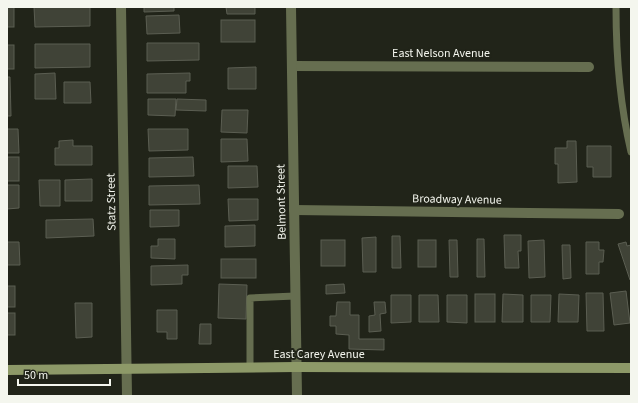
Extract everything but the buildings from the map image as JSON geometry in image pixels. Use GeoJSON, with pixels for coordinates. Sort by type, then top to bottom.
{"type":"FeatureCollection","features":[{"type":"Feature","properties":{"kind":"main road","name":"East Carey Avenue"},"geometry":{"type":"LineString","coordinates":[[7,370],[250,367],[631,368]]}},
{"type":"Feature","properties":{"kind":"street","name":"Statz Street"},"geometry":{"type":"LineString","coordinates":[[120,7],[127,396]]}},
{"type":"Feature","properties":{"kind":"street","name":"Belmont Street"},"geometry":{"type":"LineString","coordinates":[[291,7],[297,396]]}},
{"type":"Feature","properties":{"kind":"street","name":"East Nelson Avenue"},"geometry":{"type":"LineString","coordinates":[[292,66],[589,67]]}},
{"type":"Feature","properties":{"kind":"street","name":"Broadway Avenue"},"geometry":{"type":"LineString","coordinates":[[294,210],[619,214]]}},
{"type":"Feature","properties":{"kind":"lane"},"geometry":{"type":"LineString","coordinates":[[616,7],[616,42],[623,115],[631,152]]}},
{"type":"Feature","properties":{"kind":"lane"},"geometry":{"type":"LineString","coordinates":[[250,367],[250,298],[296,296]]}}]}
